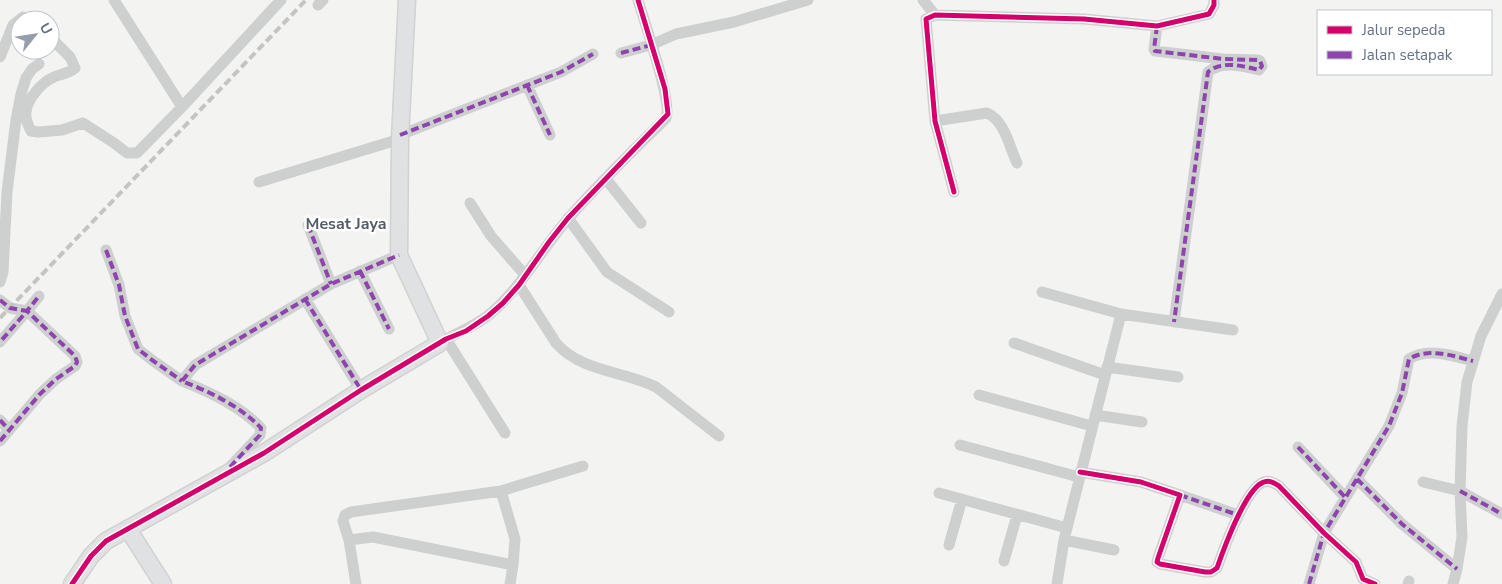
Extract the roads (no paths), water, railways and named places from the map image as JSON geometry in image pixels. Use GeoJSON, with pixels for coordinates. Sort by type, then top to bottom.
{"type":"FeatureCollection","features":[{"type":"Feature","properties":{"kind":"street"},"geometry":{"type":"LineString","coordinates":[[114,0],[182,107]]}},
{"type":"Feature","properties":{"kind":"street"},"geometry":{"type":"LineString","coordinates":[[15,129],[35,132],[62,130],[83,123],[114,142],[127,153],[137,153],[281,0]]}},
{"type":"Feature","properties":{"kind":"street"},"geometry":{"type":"LineString","coordinates":[[407,0],[400,137],[399,255],[443,341],[505,433]]}},
{"type":"Feature","properties":{"kind":"street"},"geometry":{"type":"LineString","coordinates":[[72,584],[91,556],[106,541],[264,453],[361,390],[443,341],[466,331],[504,303],[568,218],[668,114],[665,89],[638,0]]}},
{"type":"Feature","properties":{"kind":"street"},"geometry":{"type":"LineString","coordinates":[[621,53],[651,45],[676,34],[734,22],[808,0]]}},
{"type":"Feature","properties":{"kind":"street"},"geometry":{"type":"LineString","coordinates":[[923,0],[934,15]]}},
{"type":"Feature","properties":{"kind":"street"},"geometry":{"type":"LineString","coordinates":[[954,192],[935,121],[926,19],[934,15],[1084,19],[1157,26],[1209,14],[1214,5],[1214,0]]}},
{"type":"Feature","properties":{"kind":"street"},"geometry":{"type":"LineString","coordinates":[[1157,26],[1155,52],[1223,59],[1258,60],[1262,63],[1259,70],[1231,64],[1213,67],[1208,72],[1174,322]]}},
{"type":"Feature","properties":{"kind":"street"},"geometry":{"type":"LineString","coordinates":[[0,57],[10,34]]}},
{"type":"Feature","properties":{"kind":"street"},"geometry":{"type":"LineString","coordinates":[[35,132],[26,113],[26,107],[30,100],[48,80],[72,71],[75,68],[70,57],[60,47]]}},
{"type":"Feature","properties":{"kind":"street"},"geometry":{"type":"LineString","coordinates":[[260,182],[400,137],[561,72],[592,54]]}},
{"type":"Feature","properties":{"kind":"street"},"geometry":{"type":"LineString","coordinates":[[0,282],[3,272],[7,192],[21,94],[26,78],[32,69],[39,64]]}},
{"type":"Feature","properties":{"kind":"street"},"geometry":{"type":"LineString","coordinates":[[527,85],[550,135]]}},
{"type":"Feature","properties":{"kind":"street"},"geometry":{"type":"LineString","coordinates":[[935,121],[987,113],[994,116],[1000,123],[1017,163]]}},
{"type":"Feature","properties":{"kind":"street"},"geometry":{"type":"LineString","coordinates":[[606,179],[641,223]]}},
{"type":"Feature","properties":{"kind":"street"},"geometry":{"type":"LineString","coordinates":[[470,203],[522,280],[556,343],[562,350],[592,366],[646,382],[718,436]]}},
{"type":"Feature","properties":{"kind":"street"},"geometry":{"type":"LineString","coordinates":[[568,218],[607,272],[669,312]]}},
{"type":"Feature","properties":{"kind":"street"},"geometry":{"type":"LineString","coordinates":[[308,225],[331,284]]}},
{"type":"Feature","properties":{"kind":"street"},"geometry":{"type":"LineString","coordinates":[[106,250],[119,284],[125,316],[138,349],[152,360],[187,375],[200,388],[248,414],[261,428],[260,435],[218,480]]}},
{"type":"Feature","properties":{"kind":"street"},"geometry":{"type":"LineString","coordinates":[[187,375],[209,356],[331,284],[399,255]]}},
{"type":"Feature","properties":{"kind":"street"},"geometry":{"type":"LineString","coordinates":[[360,271],[389,329]]}},
{"type":"Feature","properties":{"kind":"street"},"geometry":{"type":"LineString","coordinates":[[1042,292],[1122,314],[1233,330]]}},
{"type":"Feature","properties":{"kind":"street"},"geometry":{"type":"LineString","coordinates":[[1453,584],[1462,537],[1460,492],[1462,426],[1467,382],[1481,336],[1502,294]]}},
{"type":"Feature","properties":{"kind":"street"},"geometry":{"type":"LineString","coordinates":[[0,342],[39,296]]}},
{"type":"Feature","properties":{"kind":"street"},"geometry":{"type":"LineString","coordinates":[[305,299],[361,390]]}},
{"type":"Feature","properties":{"kind":"street"},"geometry":{"type":"LineString","coordinates":[[0,300],[10,308],[27,311],[75,356],[77,362],[75,366],[56,379],[40,394],[0,441]]}},
{"type":"Feature","properties":{"kind":"street"},"geometry":{"type":"LineString","coordinates":[[1057,584],[1064,540],[1122,314]]}},
{"type":"Feature","properties":{"kind":"street"},"geometry":{"type":"LineString","coordinates":[[1014,343],[1106,371],[1178,377]]}},
{"type":"Feature","properties":{"kind":"street"},"geometry":{"type":"LineString","coordinates":[[1309,584],[1324,533],[1390,426],[1402,393],[1409,359],[1426,354],[1450,355],[1473,361]]}},
{"type":"Feature","properties":{"kind":"street"},"geometry":{"type":"LineString","coordinates":[[979,395],[1094,420],[1142,422]]}},
{"type":"Feature","properties":{"kind":"street"},"geometry":{"type":"LineString","coordinates":[[0,420],[10,430]]}},
{"type":"Feature","properties":{"kind":"street"},"geometry":{"type":"LineString","coordinates":[[960,444],[1080,474],[1141,482],[1238,514]]}},
{"type":"Feature","properties":{"kind":"street"},"geometry":{"type":"LineString","coordinates":[[1298,447],[1345,497]]}},
{"type":"Feature","properties":{"kind":"street"},"geometry":{"type":"LineString","coordinates":[[356,584],[344,521],[346,515],[351,512],[501,491],[583,466]]}},
{"type":"Feature","properties":{"kind":"street"},"geometry":{"type":"LineString","coordinates":[[1357,479],[1402,524],[1457,569]]}},
{"type":"Feature","properties":{"kind":"street"},"geometry":{"type":"LineString","coordinates":[[1180,495],[1158,558],[1160,564],[1212,572],[1217,568],[1243,504],[1260,484],[1272,482],[1279,486],[1324,533],[1356,562],[1363,579],[1375,584]]}},
{"type":"Feature","properties":{"kind":"street"},"geometry":{"type":"LineString","coordinates":[[1423,482],[1460,492],[1502,514]]}},
{"type":"Feature","properties":{"kind":"street"},"geometry":{"type":"LineString","coordinates":[[501,491],[515,539],[510,584]]}},
{"type":"Feature","properties":{"kind":"street"},"geometry":{"type":"LineString","coordinates":[[939,492],[1067,528]]}},
{"type":"Feature","properties":{"kind":"street"},"geometry":{"type":"LineString","coordinates":[[949,545],[962,499]]}},
{"type":"Feature","properties":{"kind":"street"},"geometry":{"type":"LineString","coordinates":[[1004,561],[1017,515]]}},
{"type":"Feature","properties":{"kind":"street"},"geometry":{"type":"LineString","coordinates":[[128,529],[163,584]]}},
{"type":"Feature","properties":{"kind":"street"},"geometry":{"type":"LineString","coordinates":[[349,540],[373,537],[513,565]]}},
{"type":"Feature","properties":{"kind":"street"},"geometry":{"type":"LineString","coordinates":[[1064,540],[1114,550]]}},
{"type":"Feature","properties":{"kind":"railway"},"geometry":{"type":"LineString","coordinates":[[0,318],[306,0]]}},
{"type":"Feature","properties":{"kind":"district","name":"Mesat Jaya"},"geometry":{"type":"Point","coordinates":[346,224]}}]}
